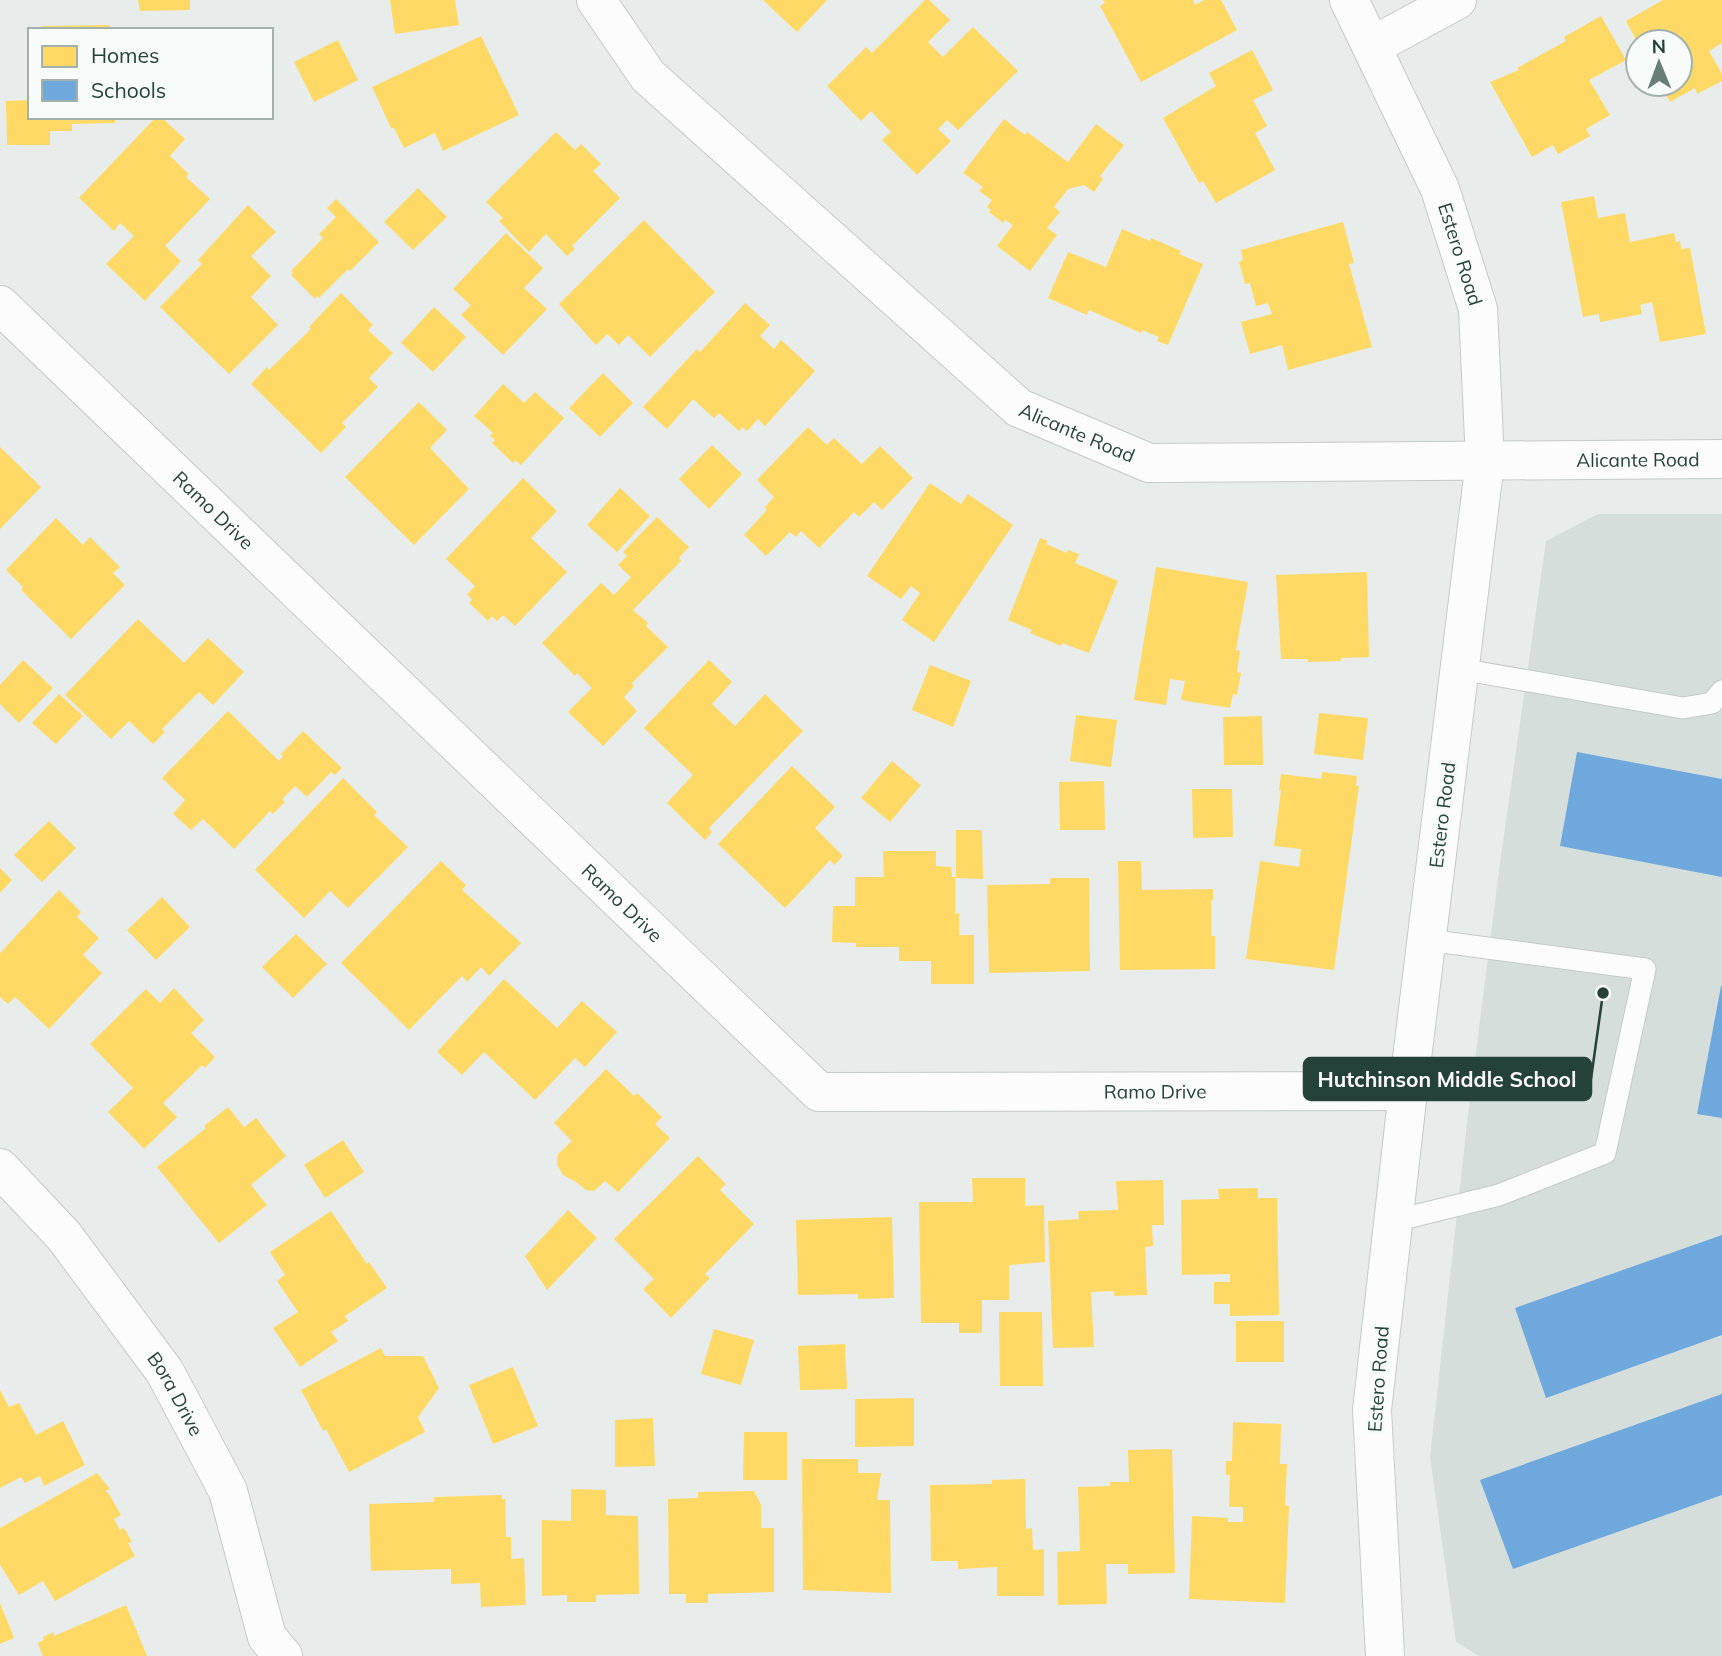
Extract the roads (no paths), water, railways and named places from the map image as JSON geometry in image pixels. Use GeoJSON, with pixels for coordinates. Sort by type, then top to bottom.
{"type":"FeatureCollection","features":[{"type":"Feature","properties":{"kind":"street","name":"Alicante Road"},"geometry":{"type":"LineString","coordinates":[[596,0],[648,76],[1019,408],[1149,463],[1722,459]]}},
{"type":"Feature","properties":{"kind":"street","name":"Estero Road"},"geometry":{"type":"LineString","coordinates":[[1349,0],[1440,189],[1478,309],[1485,461],[1372,1410],[1385,1656]]}},
{"type":"Feature","properties":{"kind":"street"},"geometry":{"type":"LineString","coordinates":[[1372,46],[1457,0]]}},
{"type":"Feature","properties":{"kind":"street","name":"Ramo Drive"},"geometry":{"type":"LineString","coordinates":[[0,305],[819,1092],[1408,1091]]}},
{"type":"Feature","properties":{"kind":"street","name":"Bora Drive"},"geometry":{"type":"LineString","coordinates":[[0,1168],[64,1236],[165,1372],[228,1492],[267,1637],[283,1656]]}},
{"type":"Feature","properties":{"kind":"lane"},"geometry":{"type":"LineString","coordinates":[[1460,669],[1683,708],[1712,703],[1722,691]]}},
{"type":"Feature","properties":{"kind":"lane"},"geometry":{"type":"LineString","coordinates":[[1394,1221],[1499,1195],[1605,1153],[1645,969],[1427,940]]}},
{"type":"Feature","properties":{"kind":"place","name":"Hutchinson Middle School"},"geometry":{"type":"Point","coordinates":[1603,993]}}]}
